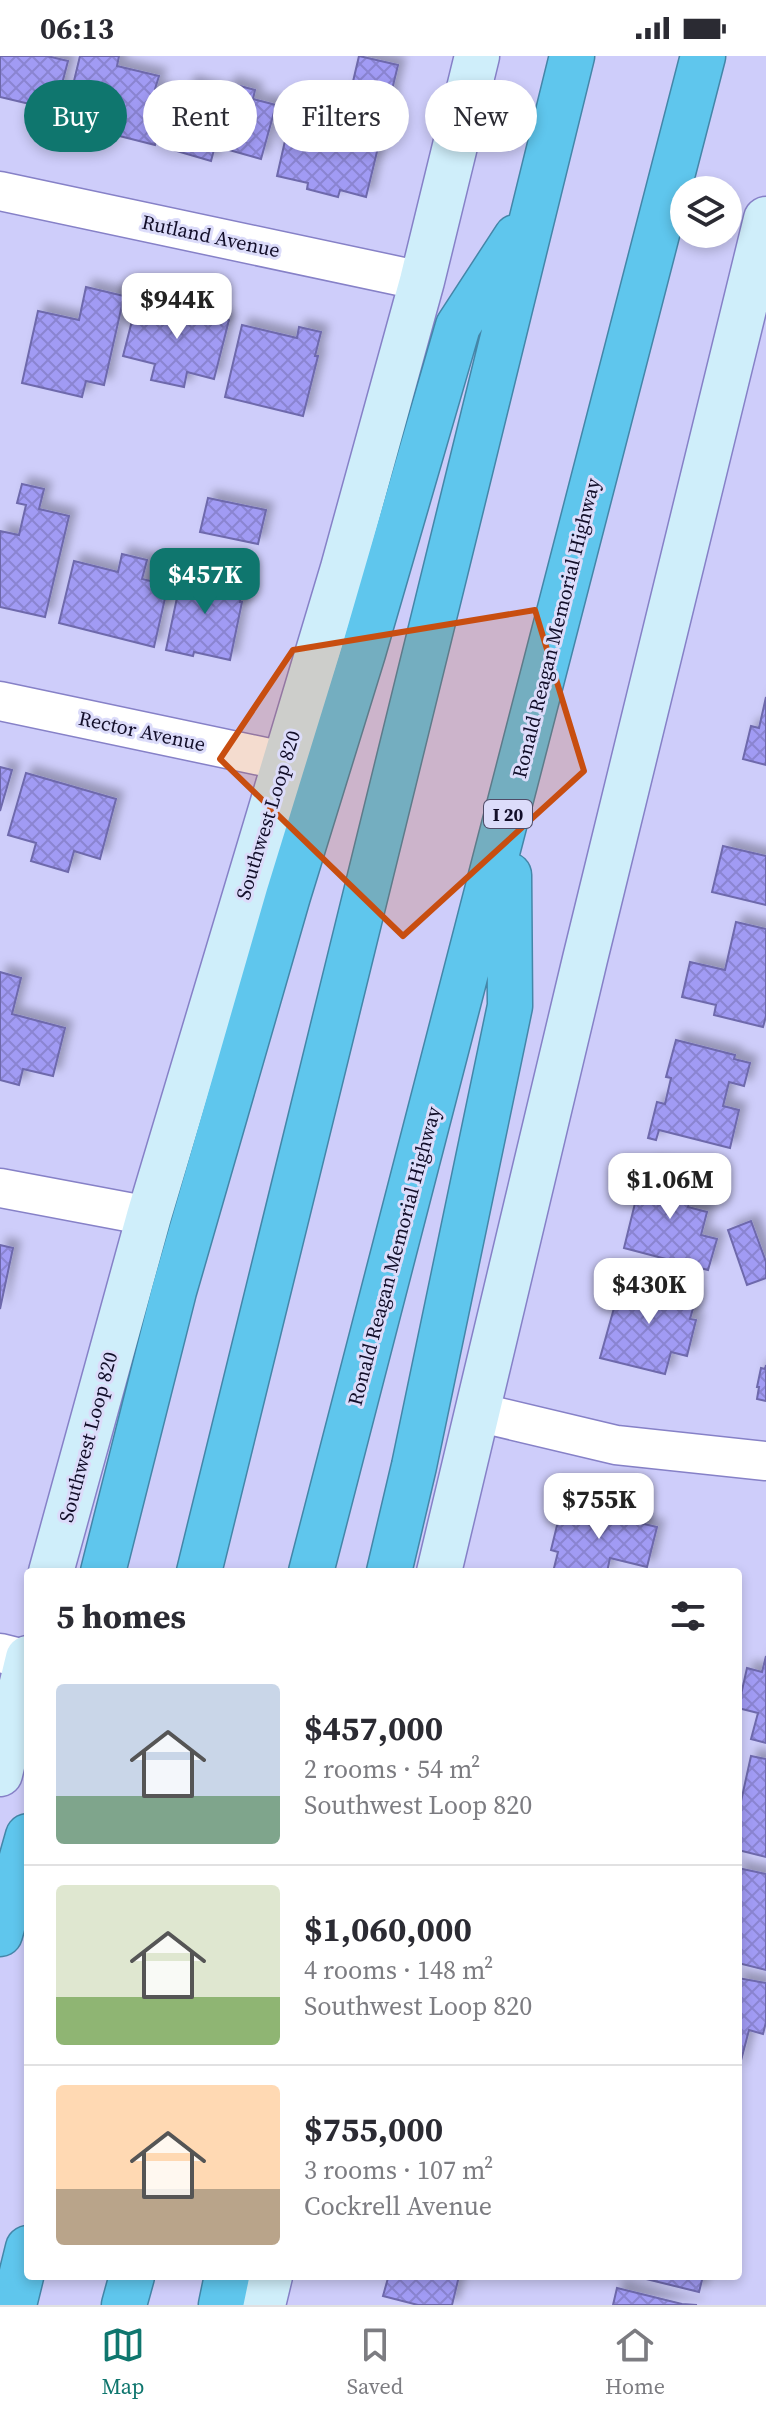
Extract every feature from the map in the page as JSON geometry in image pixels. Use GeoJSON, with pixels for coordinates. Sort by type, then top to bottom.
{"type":"FeatureCollection","features":[{"type":"Feature","properties":{"kind":"highway"},"geometry":{"type":"LineString","coordinates":[[200,1568],[572,56]]}},
{"type":"Feature","properties":{"kind":"highway","name":"Ronald Reagan Memorial Highway"},"geometry":{"type":"LineString","coordinates":[[312,1568],[703,56]]}},
{"type":"Feature","properties":{"kind":"highway"},"geometry":{"type":"LineString","coordinates":[[104,1568],[174,1291],[458,326],[535,209]]}},
{"type":"Feature","properties":{"kind":"highway"},"geometry":{"type":"LineString","coordinates":[[390,1568],[510,1006],[508,816]]}},
{"type":"Feature","properties":{"kind":"highway"},"geometry":{"type":"LineString","coordinates":[[0,1934],[24,1850]]}},
{"type":"Feature","properties":{"kind":"highway"},"geometry":{"type":"LineString","coordinates":[[14,2305],[24,2264]]}},
{"type":"Feature","properties":{"kind":"highway"},"geometry":{"type":"LineString","coordinates":[[124,2305],[131,2280]]}},
{"type":"Feature","properties":{"kind":"highway"},"geometry":{"type":"LineString","coordinates":[[221,2305],[226,2280]]}},
{"type":"Feature","properties":{"kind":"main road","name":"Southwest Loop 820"},"geometry":{"type":"LineString","coordinates":[[52,1568],[149,1216],[343,568],[422,281],[477,56]]}},
{"type":"Feature","properties":{"kind":"main road"},"geometry":{"type":"LineString","coordinates":[[440,1568],[766,219]]}},
{"type":"Feature","properties":{"kind":"main road"},"geometry":{"type":"LineString","coordinates":[[0,1774],[24,1675]]}},
{"type":"Feature","properties":{"kind":"main road"},"geometry":{"type":"LineString","coordinates":[[263,2305],[269,2280]]}},
{"type":"Feature","properties":{"kind":"street","name":"Rutland Avenue"},"geometry":{"type":"LineString","coordinates":[[0,191],[422,281]]}},
{"type":"Feature","properties":{"kind":"street","name":"Rector Avenue"},"geometry":{"type":"LineString","coordinates":[[0,701],[284,761]]}},
{"type":"Feature","properties":{"kind":"street"},"geometry":{"type":"LineString","coordinates":[[0,1188],[149,1216]]}},
{"type":"Feature","properties":{"kind":"street"},"geometry":{"type":"LineString","coordinates":[[477,1412],[616,1445],[766,1461]]}},
{"type":"Feature","properties":{"kind":"street"},"geometry":{"type":"LineString","coordinates":[[0,1653],[24,1658]]}},
{"type":"Feature","properties":{"kind":"highlighted area"},"geometry":{"type":"Polygon","coordinates":[[[535,610],[584,771],[403,936],[220,759],[293,650],[535,610]]]}},
{"type":"Feature","properties":{"kind":"building"},"geometry":{"type":"Polygon","coordinates":[[[0,56],[47,56],[68,61],[63,80],[24,80],[24,103],[0,97],[0,56]]]}},
{"type":"Feature","properties":{"kind":"building"},"geometry":{"type":"Polygon","coordinates":[[[80,56],[119,56],[117,66],[159,76],[158,80],[143,80],[143,142],[127,138],[127,80],[74,80],[80,56]]]}},
{"type":"Feature","properties":{"kind":"building"},"geometry":{"type":"Polygon","coordinates":[[[359,56],[398,65],[394,80],[353,80],[359,56]]]}},
{"type":"Feature","properties":{"kind":"building"},"geometry":{"type":"Polygon","coordinates":[[[257,100],[273,104],[273,116],[261,159],[236,152],[257,152],[257,100]]]}},
{"type":"Feature","properties":{"kind":"building"},"geometry":{"type":"Polygon","coordinates":[[[180,152],[213,152],[211,161],[180,152]]]}},
{"type":"Feature","properties":{"kind":"building"},"geometry":{"type":"Polygon","coordinates":[[[282,152],[377,152],[366,197],[340,190],[338,197],[307,189],[308,183],[277,176],[282,152]]]}},
{"type":"Feature","properties":{"kind":"building"},"geometry":{"type":"Polygon","coordinates":[[[86,287],[124,296],[104,385],[86,381],[82,397],[22,383],[38,311],[79,320],[86,287]]]}},
{"type":"Feature","properties":{"kind":"building"},"geometry":{"type":"Polygon","coordinates":[[[176,299],[200,305],[198,312],[229,320],[214,379],[187,372],[184,387],[151,380],[155,364],[123,356],[136,305],[153,310],[155,302],[174,307],[176,299]]]}},
{"type":"Feature","properties":{"kind":"building"},"geometry":{"type":"Polygon","coordinates":[[[242,325],[297,338],[299,327],[321,332],[303,416],[225,397],[242,325]]]}},
{"type":"Feature","properties":{"kind":"building"},"geometry":{"type":"Polygon","coordinates":[[[22,484],[44,489],[39,509],[69,516],[45,617],[0,607],[0,531],[19,535],[26,505],[17,503],[22,484]]]}},
{"type":"Feature","properties":{"kind":"building"},"geometry":{"type":"Polygon","coordinates":[[[208,498],[266,510],[258,544],[200,532],[208,498]]]}},
{"type":"Feature","properties":{"kind":"building"},"geometry":{"type":"Polygon","coordinates":[[[122,554],[147,560],[142,579],[168,585],[154,647],[59,623],[74,561],[118,572],[122,554]]]}},
{"type":"Feature","properties":{"kind":"building"},"geometry":{"type":"Polygon","coordinates":[[[183,569],[217,577],[216,581],[243,586],[230,660],[166,650],[183,569]]]}},
{"type":"Feature","properties":{"kind":"building"},"geometry":{"type":"Polygon","coordinates":[[[766,697],[766,765],[743,759],[751,726],[759,728],[766,697]]]}},
{"type":"Feature","properties":{"kind":"building"},"geometry":{"type":"Polygon","coordinates":[[[0,767],[12,770],[0,811],[0,767]]]}},
{"type":"Feature","properties":{"kind":"building"},"geometry":{"type":"Polygon","coordinates":[[[26,773],[116,799],[100,859],[74,851],[68,872],[31,861],[36,843],[8,835],[26,773]]]}},
{"type":"Feature","properties":{"kind":"building"},"geometry":{"type":"Polygon","coordinates":[[[723,846],[766,856],[766,905],[712,892],[723,846]]]}},
{"type":"Feature","properties":{"kind":"building"},"geometry":{"type":"Polygon","coordinates":[[[736,922],[766,929],[766,1016],[763,1027],[714,1015],[716,1005],[682,997],[690,962],[725,970],[736,922]]]}},
{"type":"Feature","properties":{"kind":"building"},"geometry":{"type":"Polygon","coordinates":[[[0,972],[21,978],[12,1014],[65,1028],[53,1076],[23,1069],[19,1085],[0,1080],[0,972]]]}},
{"type":"Feature","properties":{"kind":"building"},"geometry":{"type":"Polygon","coordinates":[[[676,1040],[735,1055],[734,1059],[750,1063],[744,1086],[729,1082],[723,1106],[739,1110],[730,1148],[659,1130],[656,1140],[648,1138],[657,1102],[665,1104],[671,1078],[666,1077],[676,1040]]]}},
{"type":"Feature","properties":{"kind":"building"},"geometry":{"type":"Polygon","coordinates":[[[652,1165],[695,1176],[688,1207],[707,1212],[701,1235],[717,1239],[708,1270],[624,1248],[638,1191],[644,1193],[652,1165]]]}},
{"type":"Feature","properties":{"kind":"building"},"geometry":{"type":"Polygon","coordinates":[[[751,1221],[766,1262],[766,1278],[747,1285],[728,1230],[751,1221]]]}},
{"type":"Feature","properties":{"kind":"building"},"geometry":{"type":"Polygon","coordinates":[[[0,1245],[13,1248],[0,1309],[0,1245]]]}},
{"type":"Feature","properties":{"kind":"building"},"geometry":{"type":"Polygon","coordinates":[[[623,1276],[677,1289],[676,1293],[696,1298],[690,1319],[696,1320],[687,1356],[671,1352],[665,1374],[600,1358],[623,1276]]]}},
{"type":"Feature","properties":{"kind":"building"},"geometry":{"type":"Polygon","coordinates":[[[766,1365],[766,1401],[757,1399],[757,1387],[761,1368],[765,1369],[766,1365]]]}},
{"type":"Feature","properties":{"kind":"building"},"geometry":{"type":"Polygon","coordinates":[[[562,1505],[657,1527],[647,1567],[610,1558],[608,1568],[554,1568],[558,1552],[551,1550],[562,1505]]]}},
{"type":"Feature","properties":{"kind":"building"},"geometry":{"type":"Polygon","coordinates":[[[766,1656],[766,1743],[751,1739],[758,1713],[742,1709],[747,1668],[762,1672],[766,1656]]]}},
{"type":"Feature","properties":{"kind":"building"},"geometry":{"type":"Polygon","coordinates":[[[751,1756],[766,1759],[766,1857],[742,1851],[742,1797],[751,1756]]]}},
{"type":"Feature","properties":{"kind":"building"},"geometry":{"type":"Polygon","coordinates":[[[742,1869],[766,1874],[766,1970],[742,1964],[742,1869]]]}},
{"type":"Feature","properties":{"kind":"building"},"geometry":{"type":"Polygon","coordinates":[[[742,1979],[766,1983],[763,2034],[749,2030],[742,2057],[742,1979]]]}},
{"type":"Feature","properties":{"kind":"building"},"geometry":{"type":"Polygon","coordinates":[[[387,2280],[458,2280],[452,2305],[418,2305],[383,2296],[387,2280]]]}},
{"type":"Feature","properties":{"kind":"building"},"geometry":{"type":"Polygon","coordinates":[[[650,2280],[702,2280],[699,2292],[650,2280]]]}},
{"type":"Feature","properties":{"kind":"building"},"geometry":{"type":"Polygon","coordinates":[[[617,2288],[682,2304],[697,2305],[613,2305],[617,2288]]]}}]}
